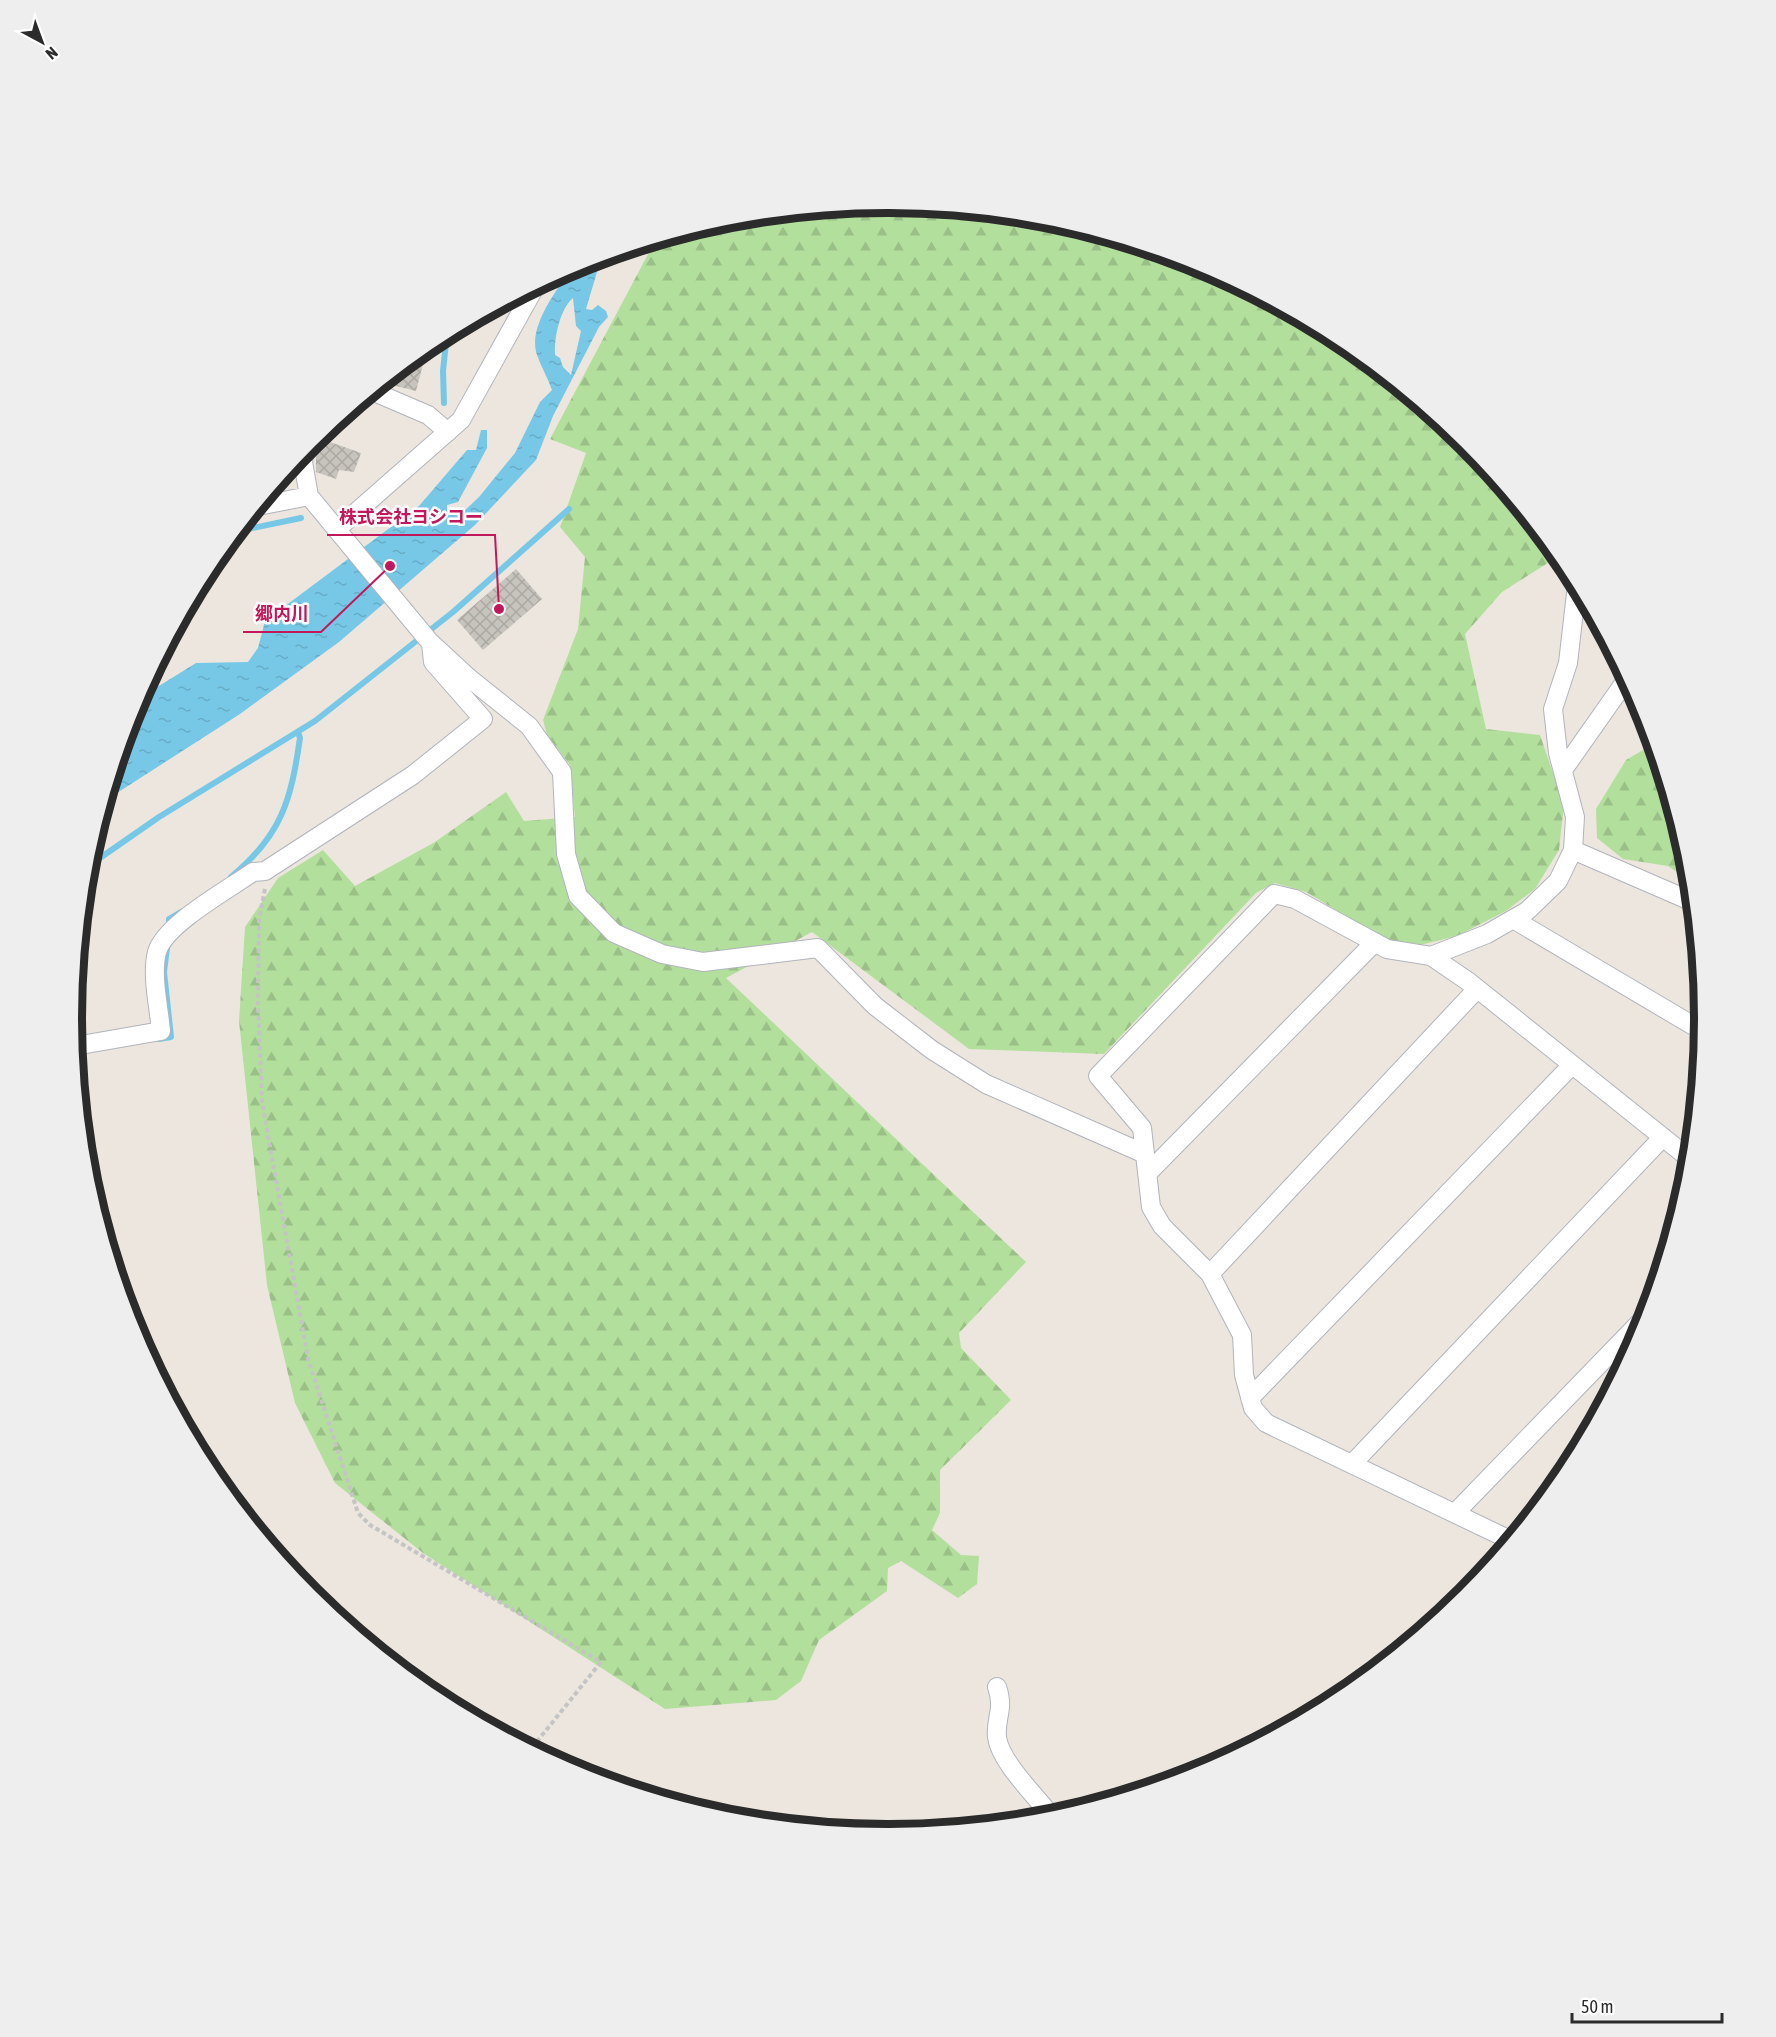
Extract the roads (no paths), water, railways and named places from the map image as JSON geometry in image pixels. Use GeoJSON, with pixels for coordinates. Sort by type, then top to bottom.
{"type":"FeatureCollection","features":[{"type":"Feature","properties":{"kind":"street"},"geometry":{"type":"LineString","coordinates":[[339,532],[461,420],[529,298]]}},
{"type":"Feature","properties":{"kind":"street"},"geometry":{"type":"LineString","coordinates":[[380,394],[428,415],[448,432]]}},
{"type":"Feature","properties":{"kind":"street"},"geometry":{"type":"LineString","coordinates":[[303,464],[309,496],[422,633],[469,678],[529,726],[562,772],[566,854],[578,896],[614,933],[662,954],[703,962],[818,948],[875,1006],[932,1050],[986,1084],[1145,1154]]}},
{"type":"Feature","properties":{"kind":"street"},"geometry":{"type":"LineString","coordinates":[[268,504],[309,496]]}},
{"type":"Feature","properties":{"kind":"street"},"geometry":{"type":"LineString","coordinates":[[1431,956],[1487,934],[1527,911],[1558,881],[1573,850],[1575,817],[1563,770],[1552,709],[1568,663],[1575,599]]}},
{"type":"Feature","properties":{"kind":"street"},"geometry":{"type":"LineString","coordinates":[[83,1045],[161,1031],[155,963],[161,941],[173,929],[253,872],[265,871],[412,775],[483,719],[433,662],[422,633]]}},
{"type":"Feature","properties":{"kind":"street"},"geometry":{"type":"LineString","coordinates":[[1563,770],[1621,687]]}},
{"type":"Feature","properties":{"kind":"street"},"geometry":{"type":"LineString","coordinates":[[1573,850],[1684,898]]}},
{"type":"Feature","properties":{"kind":"street"},"geometry":{"type":"LineString","coordinates":[[1504,1537],[1266,1423],[1253,1408],[1250,1398],[1244,1375],[1242,1335],[1210,1274],[1162,1226],[1151,1207],[1142,1128],[1098,1076],[1274,894],[1295,898],[1387,949],[1431,956],[1477,989],[1682,1153]]}},
{"type":"Feature","properties":{"kind":"street"},"geometry":{"type":"LineString","coordinates":[[1513,920],[1692,1025],[1694,1023]]}},
{"type":"Feature","properties":{"kind":"street"},"geometry":{"type":"LineString","coordinates":[[1147,1174],[1375,942]]}},
{"type":"Feature","properties":{"kind":"street"},"geometry":{"type":"LineString","coordinates":[[1210,1274],[1477,989]]}},
{"type":"Feature","properties":{"kind":"street"},"geometry":{"type":"LineString","coordinates":[[1250,1398],[1572,1065]]}},
{"type":"Feature","properties":{"kind":"street"},"geometry":{"type":"LineString","coordinates":[[1352,1464],[1663,1137]]}},
{"type":"Feature","properties":{"kind":"street"},"geometry":{"type":"LineString","coordinates":[[1455,1514],[1629,1334]]}},
{"type":"Feature","properties":{"kind":"street"},"geometry":{"type":"LineString","coordinates":[[997,1687],[1002,1702],[997,1736],[1003,1755],[1046,1809]]}},
{"type":"Feature","properties":{"kind":"water"},"geometry":{"type":"Polygon","coordinates":[[[601,266],[586,309],[592,310],[598,305],[606,311],[608,317],[599,327],[553,416],[536,460],[475,525],[339,642],[240,714],[115,794],[125,760],[153,689],[196,663],[248,662],[258,648],[265,621],[419,506],[467,450],[476,450],[481,430],[487,430],[487,448],[458,502],[447,505],[447,510],[450,513],[461,514],[479,497],[515,453],[540,402],[552,390],[537,355],[535,344],[540,320],[561,283],[601,266]],[[573,298],[561,316],[555,348],[555,355],[560,358],[563,367],[571,375],[581,331],[576,326],[573,298]]]}},
{"type":"Feature","properties":{"kind":"waterway"},"geometry":{"type":"LineString","coordinates":[[444,403],[443,371],[446,345]]}},
{"type":"Feature","properties":{"kind":"waterway"},"geometry":{"type":"LineString","coordinates":[[98,859],[159,817],[315,721],[453,612],[569,509]]}},
{"type":"Feature","properties":{"kind":"waterway"},"geometry":{"type":"LineString","coordinates":[[248,529],[301,518]]}},
{"type":"Feature","properties":{"kind":"waterway"},"geometry":{"type":"LineString","coordinates":[[231,877],[262,846],[281,815],[293,780],[300,738],[298,732]]}},
{"type":"Feature","properties":{"kind":"waterway"},"geometry":{"type":"LineString","coordinates":[[169,924],[169,919],[181,912]]}},
{"type":"Feature","properties":{"kind":"waterway"},"geometry":{"type":"LineString","coordinates":[[159,1039],[171,1037],[164,972],[167,948]]}},
{"type":"Feature","properties":{"kind":"place","name":"郷内川"},"geometry":{"type":"Point","coordinates":[390,566]}},
{"type":"Feature","properties":{"kind":"place","name":"株式会社ヨシコー"},"geometry":{"type":"Point","coordinates":[499,609]}}]}
